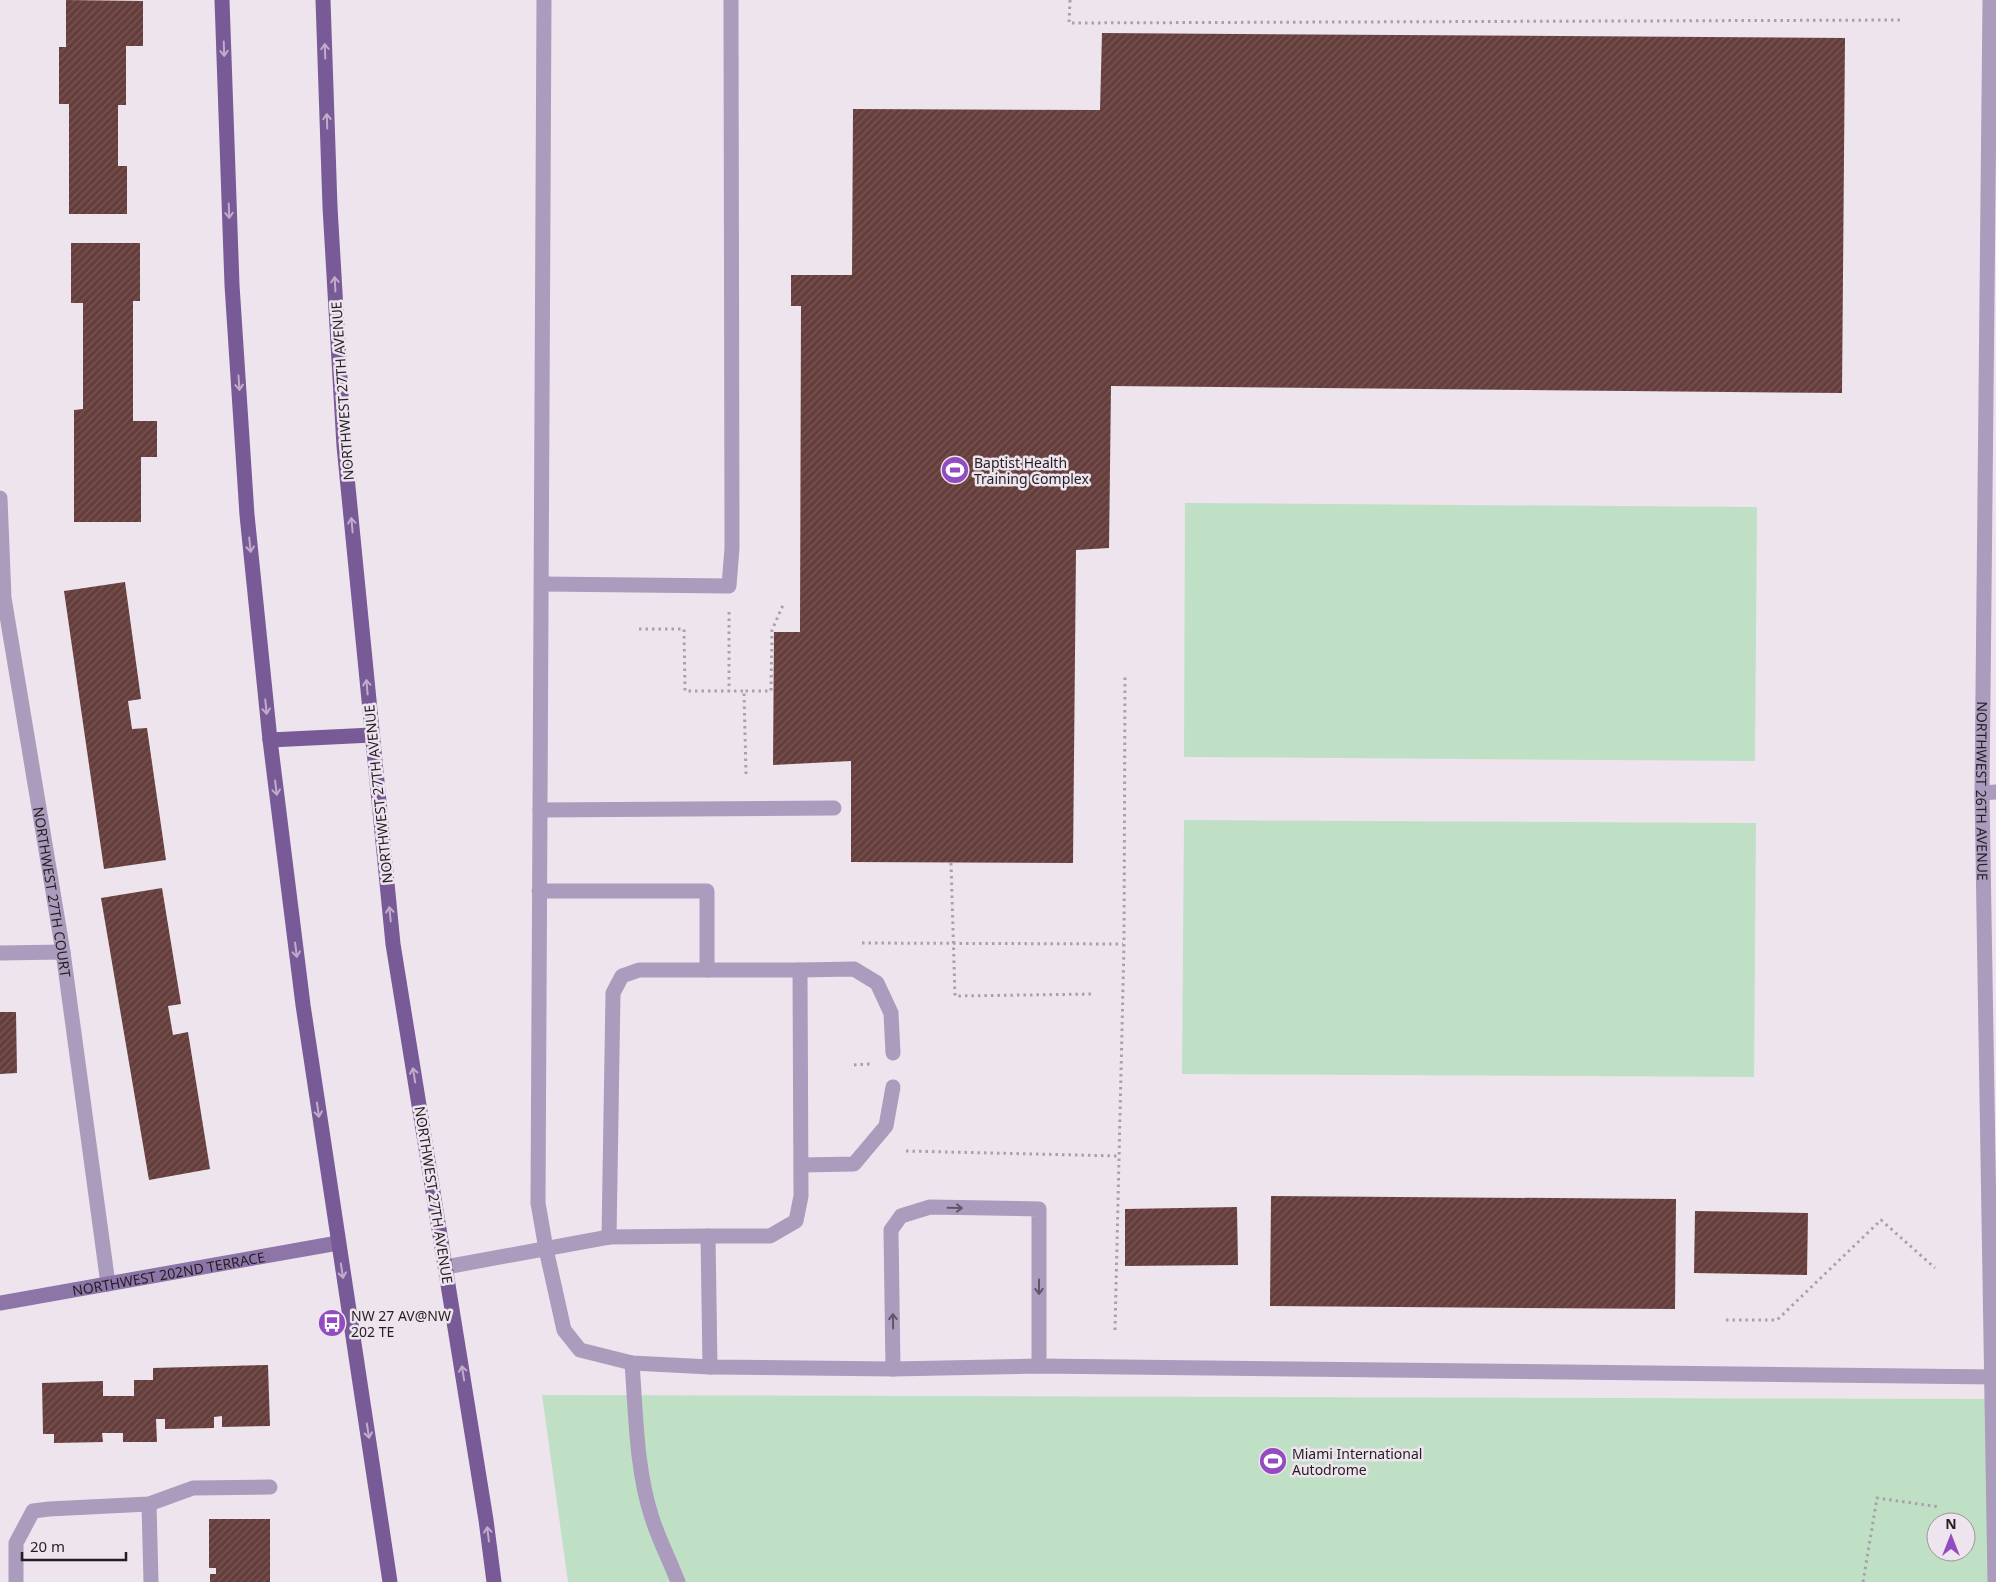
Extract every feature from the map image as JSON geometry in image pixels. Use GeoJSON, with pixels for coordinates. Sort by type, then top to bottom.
{"type":"FeatureCollection","features":[{"type":"Feature","properties":{"kind":"main road"},"geometry":{"type":"LineString","coordinates":[[222,0],[232,285],[247,515],[270,740],[303,1005],[390,1582]]}},
{"type":"Feature","properties":{"kind":"main road","name":"NORTHWEST 27TH AVENUE"},"geometry":{"type":"LineString","coordinates":[[322,0],[330,207],[344,446],[393,944],[446,1267],[494,1582]]}},
{"type":"Feature","properties":{"kind":"main road"},"geometry":{"type":"LineString","coordinates":[[270,740],[372,735]]}},
{"type":"Feature","properties":{"kind":"street"},"geometry":{"type":"LineString","coordinates":[[544,0],[543,584],[538,1203],[564,1330],[580,1350],[632,1364],[710,1367],[894,1369],[1039,1366],[1994,1377]]}},
{"type":"Feature","properties":{"kind":"street"},"geometry":{"type":"LineString","coordinates":[[543,584],[729,586],[732,548],[730,0]]}},
{"type":"Feature","properties":{"kind":"street","name":"NORTHWEST 26TH AVENUE"},"geometry":{"type":"LineString","coordinates":[[1990,0],[1989,793],[1995,1582]]}},
{"type":"Feature","properties":{"kind":"street","name":"NORTHWEST 27TH COURT"},"geometry":{"type":"LineString","coordinates":[[0,498],[4,598],[63,952],[108,1284]]}},
{"type":"Feature","properties":{"kind":"street"},"geometry":{"type":"LineString","coordinates":[[540,810],[834,808]]}},
{"type":"Feature","properties":{"kind":"street"},"geometry":{"type":"LineString","coordinates":[[540,891],[707,891],[707,970]]}},
{"type":"Feature","properties":{"kind":"street"},"geometry":{"type":"LineString","coordinates":[[0,953],[63,952]]}},
{"type":"Feature","properties":{"kind":"street"},"geometry":{"type":"LineString","coordinates":[[609,1237],[613,993],[622,976],[639,970],[854,969],[877,983],[891,1013],[893,1052]]}},
{"type":"Feature","properties":{"kind":"street"},"geometry":{"type":"LineString","coordinates":[[446,1267],[609,1237],[770,1236],[796,1221],[801,1196],[800,970]]}},
{"type":"Feature","properties":{"kind":"street"},"geometry":{"type":"LineString","coordinates":[[801,1165],[854,1164],[886,1126],[893,1086]]}},
{"type":"Feature","properties":{"kind":"street"},"geometry":{"type":"LineString","coordinates":[[894,1369],[891,1230],[901,1216],[930,1208],[1039,1209],[1039,1366]]}},
{"type":"Feature","properties":{"kind":"street"},"geometry":{"type":"LineString","coordinates":[[708,1236],[710,1367]]}},
{"type":"Feature","properties":{"kind":"street","name":"NORTHWEST 202ND TERRACE"},"geometry":{"type":"LineString","coordinates":[[0,1303],[338,1243]]}},
{"type":"Feature","properties":{"kind":"street"},"geometry":{"type":"LineString","coordinates":[[632,1364],[640,1463],[652,1518],[678,1582]]}},
{"type":"Feature","properties":{"kind":"street"},"geometry":{"type":"LineString","coordinates":[[16,1582],[16,1543],[33,1512],[48,1509],[149,1504],[193,1488],[270,1487]]}},
{"type":"Feature","properties":{"kind":"street"},"geometry":{"type":"LineString","coordinates":[[149,1504],[151,1582]]}},
{"type":"Feature","properties":{"kind":"path"},"geometry":{"type":"LineString","coordinates":[[1070,0],[1069,23],[1900,20]]}},
{"type":"Feature","properties":{"kind":"path"},"geometry":{"type":"LineString","coordinates":[[729,586],[729,692]]}},
{"type":"Feature","properties":{"kind":"path"},"geometry":{"type":"LineString","coordinates":[[639,629],[684,629],[685,692],[771,692],[772,630],[783,605]]}},
{"type":"Feature","properties":{"kind":"path"},"geometry":{"type":"LineString","coordinates":[[1115,1330],[1124,944],[1125,676]]}},
{"type":"Feature","properties":{"kind":"path"},"geometry":{"type":"LineString","coordinates":[[744,692],[746,774]]}},
{"type":"Feature","properties":{"kind":"path"},"geometry":{"type":"LineString","coordinates":[[951,862],[955,996],[1093,994]]}},
{"type":"Feature","properties":{"kind":"path"},"geometry":{"type":"LineString","coordinates":[[854,943],[1124,944]]}},
{"type":"Feature","properties":{"kind":"path"},"geometry":{"type":"LineString","coordinates":[[906,1151],[1119,1156]]}},
{"type":"Feature","properties":{"kind":"path"},"geometry":{"type":"LineString","coordinates":[[1726,1320],[1777,1320],[1882,1220],[1935,1268]]}},
{"type":"Feature","properties":{"kind":"path"},"geometry":{"type":"LineString","coordinates":[[1863,1582],[1877,1498],[1940,1508]]}},
{"type":"Feature","properties":{"kind":"green space"},"geometry":{"type":"Polygon","coordinates":[[[1185,503],[1757,507],[1755,761],[1184,757],[1185,503]]]}},
{"type":"Feature","properties":{"kind":"green space"},"geometry":{"type":"Polygon","coordinates":[[[1184,820],[1756,823],[1754,1077],[1182,1074],[1184,820]]]}},
{"type":"Feature","properties":{"kind":"green space","name":"Miami International Autodrome"},"geometry":{"type":"Polygon","coordinates":[[[542,1395],[1996,1399],[1996,1582],[568,1582],[542,1395]]]}},
{"type":"Feature","properties":{"kind":"building"},"geometry":{"type":"Polygon","coordinates":[[[66,0],[143,1],[143,46],[126,46],[126,105],[118,105],[118,166],[127,166],[127,214],[69,214],[69,104],[59,104],[59,47],[66,47],[66,0]]]}},
{"type":"Feature","properties":{"kind":"building","name":"Baptist Health Training Complex"},"geometry":{"type":"Polygon","coordinates":[[[1102,33],[1845,38],[1842,393],[1111,386],[1109,548],[1076,550],[1073,863],[851,862],[851,761],[773,765],[774,632],[800,632],[801,306],[791,306],[791,275],[852,275],[853,109],[1100,110],[1102,33]]]}},
{"type":"Feature","properties":{"kind":"building"},"geometry":{"type":"Polygon","coordinates":[[[71,243],[140,243],[140,301],[133,301],[133,421],[157,421],[157,457],[141,457],[141,522],[74,522],[74,410],[83,409],[83,303],[71,303],[71,243]]]}},
{"type":"Feature","properties":{"kind":"building"},"geometry":{"type":"Polygon","coordinates":[[[125,582],[141,699],[128,701],[132,729],[147,728],[166,860],[104,869],[64,591],[125,582]]]}},
{"type":"Feature","properties":{"kind":"building"},"geometry":{"type":"Polygon","coordinates":[[[162,888],[181,1004],[168,1006],[173,1035],[188,1032],[210,1169],[149,1180],[101,898],[162,888]]]}},
{"type":"Feature","properties":{"kind":"building"},"geometry":{"type":"Polygon","coordinates":[[[0,1012],[16,1012],[17,1073],[0,1074],[0,1012]]]}},
{"type":"Feature","properties":{"kind":"building"},"geometry":{"type":"Polygon","coordinates":[[[1271,1196],[1676,1199],[1675,1309],[1270,1306],[1271,1196]]]}},
{"type":"Feature","properties":{"kind":"building"},"geometry":{"type":"Polygon","coordinates":[[[1237,1207],[1238,1265],[1125,1266],[1125,1209],[1237,1207]]]}},
{"type":"Feature","properties":{"kind":"building"},"geometry":{"type":"Polygon","coordinates":[[[1695,1211],[1808,1213],[1807,1275],[1694,1273],[1695,1211]]]}},
{"type":"Feature","properties":{"kind":"building"},"geometry":{"type":"Polygon","coordinates":[[[268,1365],[270,1426],[222,1427],[222,1416],[214,1417],[214,1428],[165,1429],[165,1419],[156,1419],[157,1442],[123,1442],[123,1433],[102,1433],[103,1442],[54,1443],[54,1434],[43,1434],[42,1383],[103,1381],[103,1396],[134,1396],[134,1380],[153,1380],[153,1368],[268,1365]]]}},
{"type":"Feature","properties":{"kind":"building"},"geometry":{"type":"Polygon","coordinates":[[[209,1519],[270,1519],[270,1582],[210,1582],[210,1574],[216,1574],[216,1568],[209,1568],[209,1519]]]}},
{"type":"Feature","properties":{"kind":"place","name":"Baptist Health Training Complex"},"geometry":{"type":"Point","coordinates":[955,470]}},
{"type":"Feature","properties":{"kind":"place","name":"NW 27 AV@NW 202 TE"},"geometry":{"type":"Point","coordinates":[332,1323]}},
{"type":"Feature","properties":{"kind":"place","name":"Miami International Autodrome"},"geometry":{"type":"Point","coordinates":[1273,1461]}}]}
